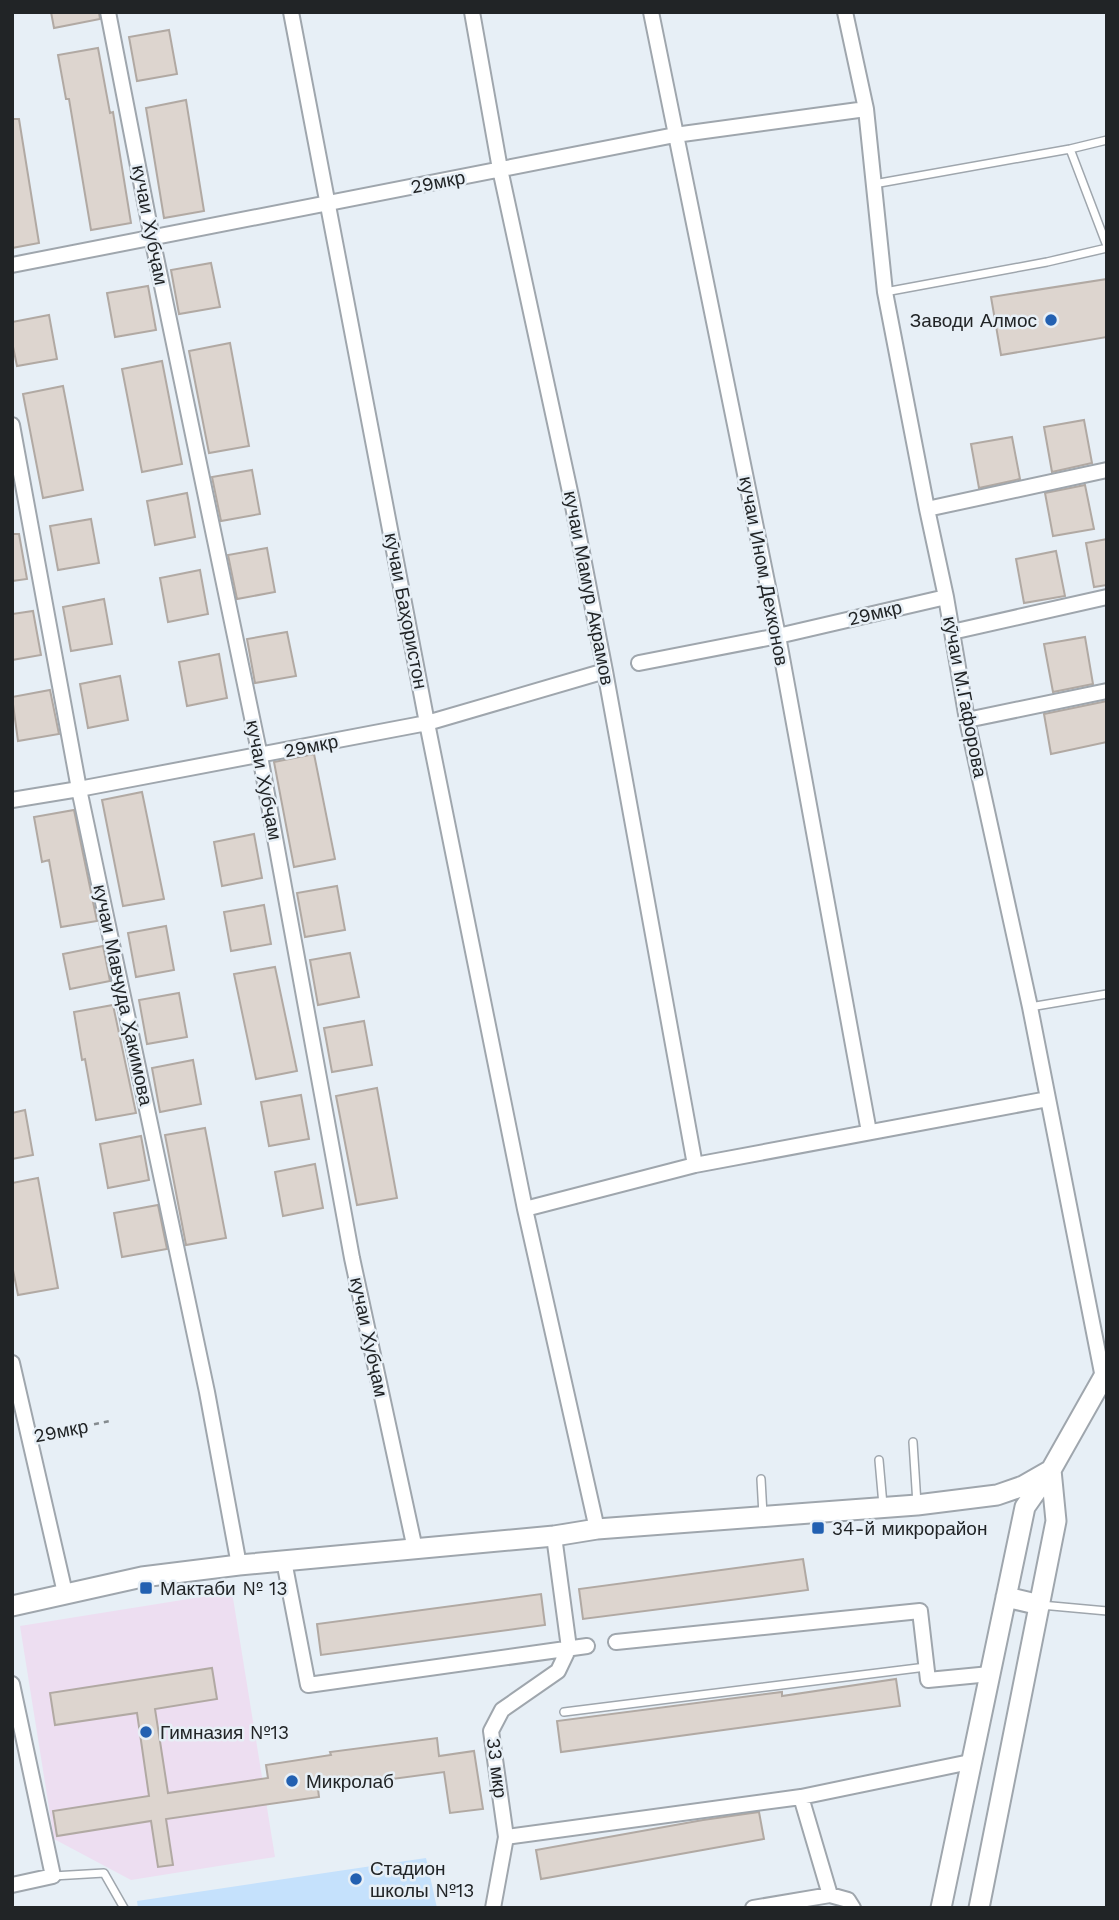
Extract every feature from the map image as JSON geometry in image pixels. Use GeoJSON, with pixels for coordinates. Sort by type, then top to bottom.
{"type":"FeatureCollection","features":[{"type":"Feature","properties":{"kind":"main road"},"geometry":{"type":"LineString","coordinates":[[941,1908],[1025,1507],[1052,1470],[1105,1377]]}},
{"type":"Feature","properties":{"kind":"main road"},"geometry":{"type":"LineString","coordinates":[[12,1606],[142,1577],[239,1565],[554,1536],[597,1529],[917,1505],[997,1495],[1023,1486],[1052,1470]]}},
{"type":"Feature","properties":{"kind":"main road"},"geometry":{"type":"LineString","coordinates":[[979,1908],[1056,1521],[1052,1470]]}},
{"type":"Feature","properties":{"kind":"main road"},"geometry":{"type":"LineString","coordinates":[[997,1495],[1018,1516],[1020,1531]]}},
{"type":"Feature","properties":{"kind":"main road"},"geometry":{"type":"LineString","coordinates":[[1006,1597],[1040,1605]]}},
{"type":"Feature","properties":{"kind":"street","name":"кучаи Хубҷам"},"geometry":{"type":"LineString","coordinates":[[108,12],[152,239],[260,755],[352,1258],[415,1549]]}},
{"type":"Feature","properties":{"kind":"street","name":"кӯчаи Баҳористон"},"geometry":{"type":"LineString","coordinates":[[290,12],[427,723],[525,1209],[597,1529]]}},
{"type":"Feature","properties":{"kind":"street","name":"кучаи Мамур Акрамов"},"geometry":{"type":"LineString","coordinates":[[471,12],[500,169],[572,501],[695,1165]]}},
{"type":"Feature","properties":{"kind":"street","name":"кучаи Ином Дехконов"},"geometry":{"type":"LineString","coordinates":[[651,12],[778,636],[869,1132]]}},
{"type":"Feature","properties":{"kind":"street","name":"кӯчаи М.Гафорова"},"geometry":{"type":"LineString","coordinates":[[845,12],[866,109],[885,292],[946,597],[967,720],[1030,1007],[1105,1377]]}},
{"type":"Feature","properties":{"kind":"street","name":"29мкр"},"geometry":{"type":"LineString","coordinates":[[12,265],[675,135],[866,109]]}},
{"type":"Feature","properties":{"kind":"street","name":"кучаи Мавҷуда Ҳакимова"},"geometry":{"type":"LineString","coordinates":[[12,425],[79,789],[208,1392],[239,1565]]}},
{"type":"Feature","properties":{"kind":"street"},"geometry":{"type":"LineString","coordinates":[[927,509],[1107,470]]}},
{"type":"Feature","properties":{"kind":"street","name":"29мкр"},"geometry":{"type":"LineString","coordinates":[[639,663],[778,636],[946,597]]}},
{"type":"Feature","properties":{"kind":"street"},"geometry":{"type":"LineString","coordinates":[[952,632],[1107,597]]}},
{"type":"Feature","properties":{"kind":"street","name":"29мкр"},"geometry":{"type":"LineString","coordinates":[[12,800],[427,723],[605,671]]}},
{"type":"Feature","properties":{"kind":"street"},"geometry":{"type":"LineString","coordinates":[[967,720],[1107,691]]}},
{"type":"Feature","properties":{"kind":"street"},"geometry":{"type":"LineString","coordinates":[[525,1209],[695,1165],[1048,1099]]}},
{"type":"Feature","properties":{"kind":"street"},"geometry":{"type":"LineString","coordinates":[[12,1363],[65,1593]]}},
{"type":"Feature","properties":{"kind":"street"},"geometry":{"type":"LineString","coordinates":[[554,1536],[569,1648]]}},
{"type":"Feature","properties":{"kind":"street"},"geometry":{"type":"LineString","coordinates":[[284,1561],[308,1685],[587,1646]]}},
{"type":"Feature","properties":{"kind":"street"},"geometry":{"type":"LineString","coordinates":[[616,1642],[920,1611],[928,1680],[990,1674]]}},
{"type":"Feature","properties":{"kind":"street","name":"33 мкр"},"geometry":{"type":"LineString","coordinates":[[493,1908],[506,1837],[491,1731],[502,1710],[558,1671],[569,1648]]}},
{"type":"Feature","properties":{"kind":"street"},"geometry":{"type":"LineString","coordinates":[[12,1684],[53,1877],[12,1885]]}},
{"type":"Feature","properties":{"kind":"street"},"geometry":{"type":"LineString","coordinates":[[506,1837],[801,1797],[970,1762]]}},
{"type":"Feature","properties":{"kind":"street"},"geometry":{"type":"LineString","coordinates":[[801,1797],[830,1895]]}},
{"type":"Feature","properties":{"kind":"street"},"geometry":{"type":"LineString","coordinates":[[753,1908],[830,1895],[848,1900],[853,1908]]}},
{"type":"Feature","properties":{"kind":"lane"},"geometry":{"type":"LineString","coordinates":[[873,185],[1107,140]]}},
{"type":"Feature","properties":{"kind":"lane"},"geometry":{"type":"LineString","coordinates":[[885,292],[1047,262],[1107,247],[1070,149]]}},
{"type":"Feature","properties":{"kind":"lane"},"geometry":{"type":"LineString","coordinates":[[1030,1007],[1107,994]]}},
{"type":"Feature","properties":{"kind":"lane"},"geometry":{"type":"LineString","coordinates":[[913,1442],[917,1505]]}},
{"type":"Feature","properties":{"kind":"lane"},"geometry":{"type":"LineString","coordinates":[[879,1460],[884,1507]]}},
{"type":"Feature","properties":{"kind":"lane"},"geometry":{"type":"LineString","coordinates":[[761,1479],[764,1516]]}},
{"type":"Feature","properties":{"kind":"lane"},"geometry":{"type":"LineString","coordinates":[[1040,1605],[1107,1611]]}},
{"type":"Feature","properties":{"kind":"lane"},"geometry":{"type":"LineString","coordinates":[[564,1712],[927,1667]]}},
{"type":"Feature","properties":{"kind":"lane"},"geometry":{"type":"LineString","coordinates":[[53,1877],[104,1873],[124,1908]]}},
{"type":"Feature","properties":{"kind":"path","name":"29мкр"},"geometry":{"type":"LineString","coordinates":[[29,1437],[110,1421]]}},
{"type":"Feature","properties":{"kind":"shaded area","name":"Гимназия №13"},"geometry":{"type":"Polygon","coordinates":[[[232,1592],[275,1857],[131,1880],[54,1839],[20,1626],[232,1592]]]}},
{"type":"Feature","properties":{"kind":"shaded area","name":"Стадион школы №13"},"geometry":{"type":"Polygon","coordinates":[[[426,1858],[437,1908],[138,1908],[137,1901],[426,1858]]]}},
{"type":"Feature","properties":{"kind":"building"},"geometry":{"type":"Polygon","coordinates":[[[51,12],[99,12],[100,19],[54,28],[51,12]]]}},
{"type":"Feature","properties":{"kind":"building"},"geometry":{"type":"Polygon","coordinates":[[[169,30],[177,74],[137,81],[129,37],[169,30]]]}},
{"type":"Feature","properties":{"kind":"building"},"geometry":{"type":"Polygon","coordinates":[[[98,48],[110,113],[113,112],[131,223],[91,230],[69,99],[66,99],[58,55],[98,48]]]}},
{"type":"Feature","properties":{"kind":"building"},"geometry":{"type":"Polygon","coordinates":[[[186,100],[204,211],[164,218],[146,108],[186,100]]]}},
{"type":"Feature","properties":{"kind":"building"},"geometry":{"type":"Polygon","coordinates":[[[12,119],[19,119],[39,243],[12,248],[12,119]]]}},
{"type":"Feature","properties":{"kind":"building"},"geometry":{"type":"Polygon","coordinates":[[[211,263],[220,307],[179,314],[171,270],[211,263]]]}},
{"type":"Feature","properties":{"kind":"building","name":"Заводи Алмос"},"geometry":{"type":"Polygon","coordinates":[[[1107,279],[1107,337],[1001,355],[991,297],[1107,279]]]}},
{"type":"Feature","properties":{"kind":"building"},"geometry":{"type":"Polygon","coordinates":[[[148,286],[156,330],[115,337],[107,293],[148,286]]]}},
{"type":"Feature","properties":{"kind":"building"},"geometry":{"type":"Polygon","coordinates":[[[49,315],[57,359],[17,366],[12,342],[12,322],[49,315]]]}},
{"type":"Feature","properties":{"kind":"building"},"geometry":{"type":"Polygon","coordinates":[[[230,343],[249,446],[209,453],[189,351],[230,343]]]}},
{"type":"Feature","properties":{"kind":"building"},"geometry":{"type":"Polygon","coordinates":[[[162,361],[182,464],[142,472],[122,369],[162,361]]]}},
{"type":"Feature","properties":{"kind":"building"},"geometry":{"type":"Polygon","coordinates":[[[63,386],[83,490],[43,498],[23,394],[63,386]]]}},
{"type":"Feature","properties":{"kind":"building"},"geometry":{"type":"Polygon","coordinates":[[[1084,420],[1092,463],[1052,472],[1044,427],[1084,420]]]}},
{"type":"Feature","properties":{"kind":"building"},"geometry":{"type":"Polygon","coordinates":[[[1012,437],[1020,479],[979,488],[971,444],[1012,437]]]}},
{"type":"Feature","properties":{"kind":"building"},"geometry":{"type":"Polygon","coordinates":[[[252,470],[260,514],[221,521],[212,477],[252,470]]]}},
{"type":"Feature","properties":{"kind":"building"},"geometry":{"type":"Polygon","coordinates":[[[1085,485],[1094,529],[1053,536],[1045,493],[1085,485]]]}},
{"type":"Feature","properties":{"kind":"building"},"geometry":{"type":"Polygon","coordinates":[[[187,493],[195,537],[155,545],[147,501],[187,493]]]}},
{"type":"Feature","properties":{"kind":"building"},"geometry":{"type":"Polygon","coordinates":[[[91,519],[99,563],[58,570],[50,526],[91,519]]]}},
{"type":"Feature","properties":{"kind":"building"},"geometry":{"type":"Polygon","coordinates":[[[12,534],[19,534],[27,579],[12,581],[12,534]]]}},
{"type":"Feature","properties":{"kind":"building"},"geometry":{"type":"Polygon","coordinates":[[[1107,539],[1107,585],[1094,587],[1086,543],[1107,539]]]}},
{"type":"Feature","properties":{"kind":"building"},"geometry":{"type":"Polygon","coordinates":[[[267,548],[275,592],[237,599],[228,555],[267,548]]]}},
{"type":"Feature","properties":{"kind":"building"},"geometry":{"type":"Polygon","coordinates":[[[1056,551],[1065,596],[1024,603],[1016,559],[1056,551]]]}},
{"type":"Feature","properties":{"kind":"building"},"geometry":{"type":"Polygon","coordinates":[[[200,570],[208,614],[168,622],[160,578],[200,570]]]}},
{"type":"Feature","properties":{"kind":"building"},"geometry":{"type":"Polygon","coordinates":[[[104,599],[112,644],[71,651],[63,607],[104,599]]]}},
{"type":"Feature","properties":{"kind":"building"},"geometry":{"type":"Polygon","coordinates":[[[33,611],[41,655],[12,660],[12,614],[33,611]]]}},
{"type":"Feature","properties":{"kind":"building"},"geometry":{"type":"Polygon","coordinates":[[[287,632],[296,676],[255,683],[247,639],[287,632]]]}},
{"type":"Feature","properties":{"kind":"building"},"geometry":{"type":"Polygon","coordinates":[[[1085,637],[1093,684],[1053,692],[1044,644],[1085,637]]]}},
{"type":"Feature","properties":{"kind":"building"},"geometry":{"type":"Polygon","coordinates":[[[219,654],[227,698],[187,706],[179,662],[219,654]]]}},
{"type":"Feature","properties":{"kind":"building"},"geometry":{"type":"Polygon","coordinates":[[[120,676],[128,720],[88,728],[80,684],[120,676]]]}},
{"type":"Feature","properties":{"kind":"building"},"geometry":{"type":"Polygon","coordinates":[[[50,690],[59,734],[18,741],[12,697],[50,690]]]}},
{"type":"Feature","properties":{"kind":"building"},"geometry":{"type":"Polygon","coordinates":[[[1107,701],[1107,742],[1051,754],[1044,714],[1107,701]]]}},
{"type":"Feature","properties":{"kind":"building"},"geometry":{"type":"Polygon","coordinates":[[[314,754],[335,859],[294,867],[274,762],[314,754]]]}},
{"type":"Feature","properties":{"kind":"building"},"geometry":{"type":"Polygon","coordinates":[[[142,792],[164,899],[123,906],[102,800],[142,792]]]}},
{"type":"Feature","properties":{"kind":"building"},"geometry":{"type":"Polygon","coordinates":[[[74,810],[97,921],[61,927],[49,860],[42,862],[34,817],[74,810]]]}},
{"type":"Feature","properties":{"kind":"building"},"geometry":{"type":"Polygon","coordinates":[[[254,834],[262,878],[222,886],[214,842],[254,834]]]}},
{"type":"Feature","properties":{"kind":"building"},"geometry":{"type":"Polygon","coordinates":[[[337,886],[345,930],[305,937],[297,893],[337,886]]]}},
{"type":"Feature","properties":{"kind":"building"},"geometry":{"type":"Polygon","coordinates":[[[264,905],[271,944],[231,951],[224,912],[264,905]]]}},
{"type":"Feature","properties":{"kind":"building"},"geometry":{"type":"Polygon","coordinates":[[[166,926],[174,970],[136,977],[128,933],[166,926]]]}},
{"type":"Feature","properties":{"kind":"building"},"geometry":{"type":"Polygon","coordinates":[[[103,946],[110,981],[70,989],[63,954],[103,946]]]}},
{"type":"Feature","properties":{"kind":"building"},"geometry":{"type":"Polygon","coordinates":[[[350,953],[359,997],[318,1005],[310,960],[350,953]]]}},
{"type":"Feature","properties":{"kind":"building"},"geometry":{"type":"Polygon","coordinates":[[[275,967],[297,1071],[256,1079],[234,974],[275,967]]]}},
{"type":"Feature","properties":{"kind":"building"},"geometry":{"type":"Polygon","coordinates":[[[179,993],[187,1037],[147,1044],[139,1000],[179,993]]]}},
{"type":"Feature","properties":{"kind":"building"},"geometry":{"type":"Polygon","coordinates":[[[113,1005],[136,1113],[96,1120],[74,1012],[113,1005]]]}},
{"type":"Feature","properties":{"kind":"building"},"geometry":{"type":"Polygon","coordinates":[[[364,1021],[372,1065],[332,1072],[324,1028],[364,1021]]]}},
{"type":"Feature","properties":{"kind":"building"},"geometry":{"type":"Polygon","coordinates":[[[193,1060],[201,1104],[160,1112],[152,1068],[193,1060]]]}},
{"type":"Feature","properties":{"kind":"building"},"geometry":{"type":"Polygon","coordinates":[[[377,1088],[397,1198],[357,1205],[336,1096],[377,1088]]]}},
{"type":"Feature","properties":{"kind":"building"},"geometry":{"type":"Polygon","coordinates":[[[301,1095],[309,1139],[269,1146],[261,1102],[301,1095]]]}},
{"type":"Feature","properties":{"kind":"building"},"geometry":{"type":"Polygon","coordinates":[[[25,1110],[33,1155],[12,1159],[12,1113],[25,1110]]]}},
{"type":"Feature","properties":{"kind":"building"},"geometry":{"type":"Polygon","coordinates":[[[205,1128],[226,1238],[186,1245],[165,1135],[205,1128]]]}},
{"type":"Feature","properties":{"kind":"building"},"geometry":{"type":"Polygon","coordinates":[[[141,1136],[149,1180],[108,1188],[100,1144],[141,1136]]]}},
{"type":"Feature","properties":{"kind":"building"},"geometry":{"type":"Polygon","coordinates":[[[315,1164],[323,1208],[283,1216],[275,1172],[315,1164]]]}},
{"type":"Feature","properties":{"kind":"building"},"geometry":{"type":"Polygon","coordinates":[[[38,1178],[58,1288],[18,1295],[12,1265],[12,1183],[38,1178]]]}},
{"type":"Feature","properties":{"kind":"building"},"geometry":{"type":"Polygon","coordinates":[[[158,1205],[167,1249],[122,1257],[114,1213],[158,1205]]]}},
{"type":"Feature","properties":{"kind":"building"},"geometry":{"type":"Polygon","coordinates":[[[803,1559],[808,1590],[583,1619],[579,1589],[803,1559]]]}},
{"type":"Feature","properties":{"kind":"building"},"geometry":{"type":"Polygon","coordinates":[[[541,1594],[545,1625],[321,1655],[317,1624],[541,1594]]]}},
{"type":"Feature","properties":{"kind":"building"},"geometry":{"type":"Polygon","coordinates":[[[212,1668],[217,1699],[155,1709],[168,1793],[268,1778],[266,1765],[331,1755],[330,1752],[437,1738],[439,1756],[474,1751],[483,1809],[450,1813],[444,1772],[318,1789],[319,1797],[166,1819],[173,1865],[158,1867],[151,1821],[57,1836],[53,1811],[149,1796],[137,1713],[55,1725],[50,1693],[212,1668]]]}},
{"type":"Feature","properties":{"kind":"building"},"geometry":{"type":"Polygon","coordinates":[[[896,1679],[900,1706],[561,1752],[557,1721],[782,1692],[782,1696],[896,1679]]]}},
{"type":"Feature","properties":{"kind":"building"},"geometry":{"type":"Polygon","coordinates":[[[759,1812],[764,1839],[541,1879],[536,1850],[759,1812]]]}},
{"type":"Feature","properties":{"kind":"place","name":"Заводи Алмос"},"geometry":{"type":"Point","coordinates":[1051,320]}},
{"type":"Feature","properties":{"kind":"place","name":"34-й микрорайон"},"geometry":{"type":"Point","coordinates":[818,1528]}},
{"type":"Feature","properties":{"kind":"place","name":"Мактаби № 13"},"geometry":{"type":"Point","coordinates":[146,1588]}},
{"type":"Feature","properties":{"kind":"place","name":"Гимназия №13"},"geometry":{"type":"Point","coordinates":[146,1732]}},
{"type":"Feature","properties":{"kind":"place","name":"Микролаб"},"geometry":{"type":"Point","coordinates":[292,1781]}},
{"type":"Feature","properties":{"kind":"place","name":"Стадион школы №13"},"geometry":{"type":"Point","coordinates":[356,1879]}}]}
